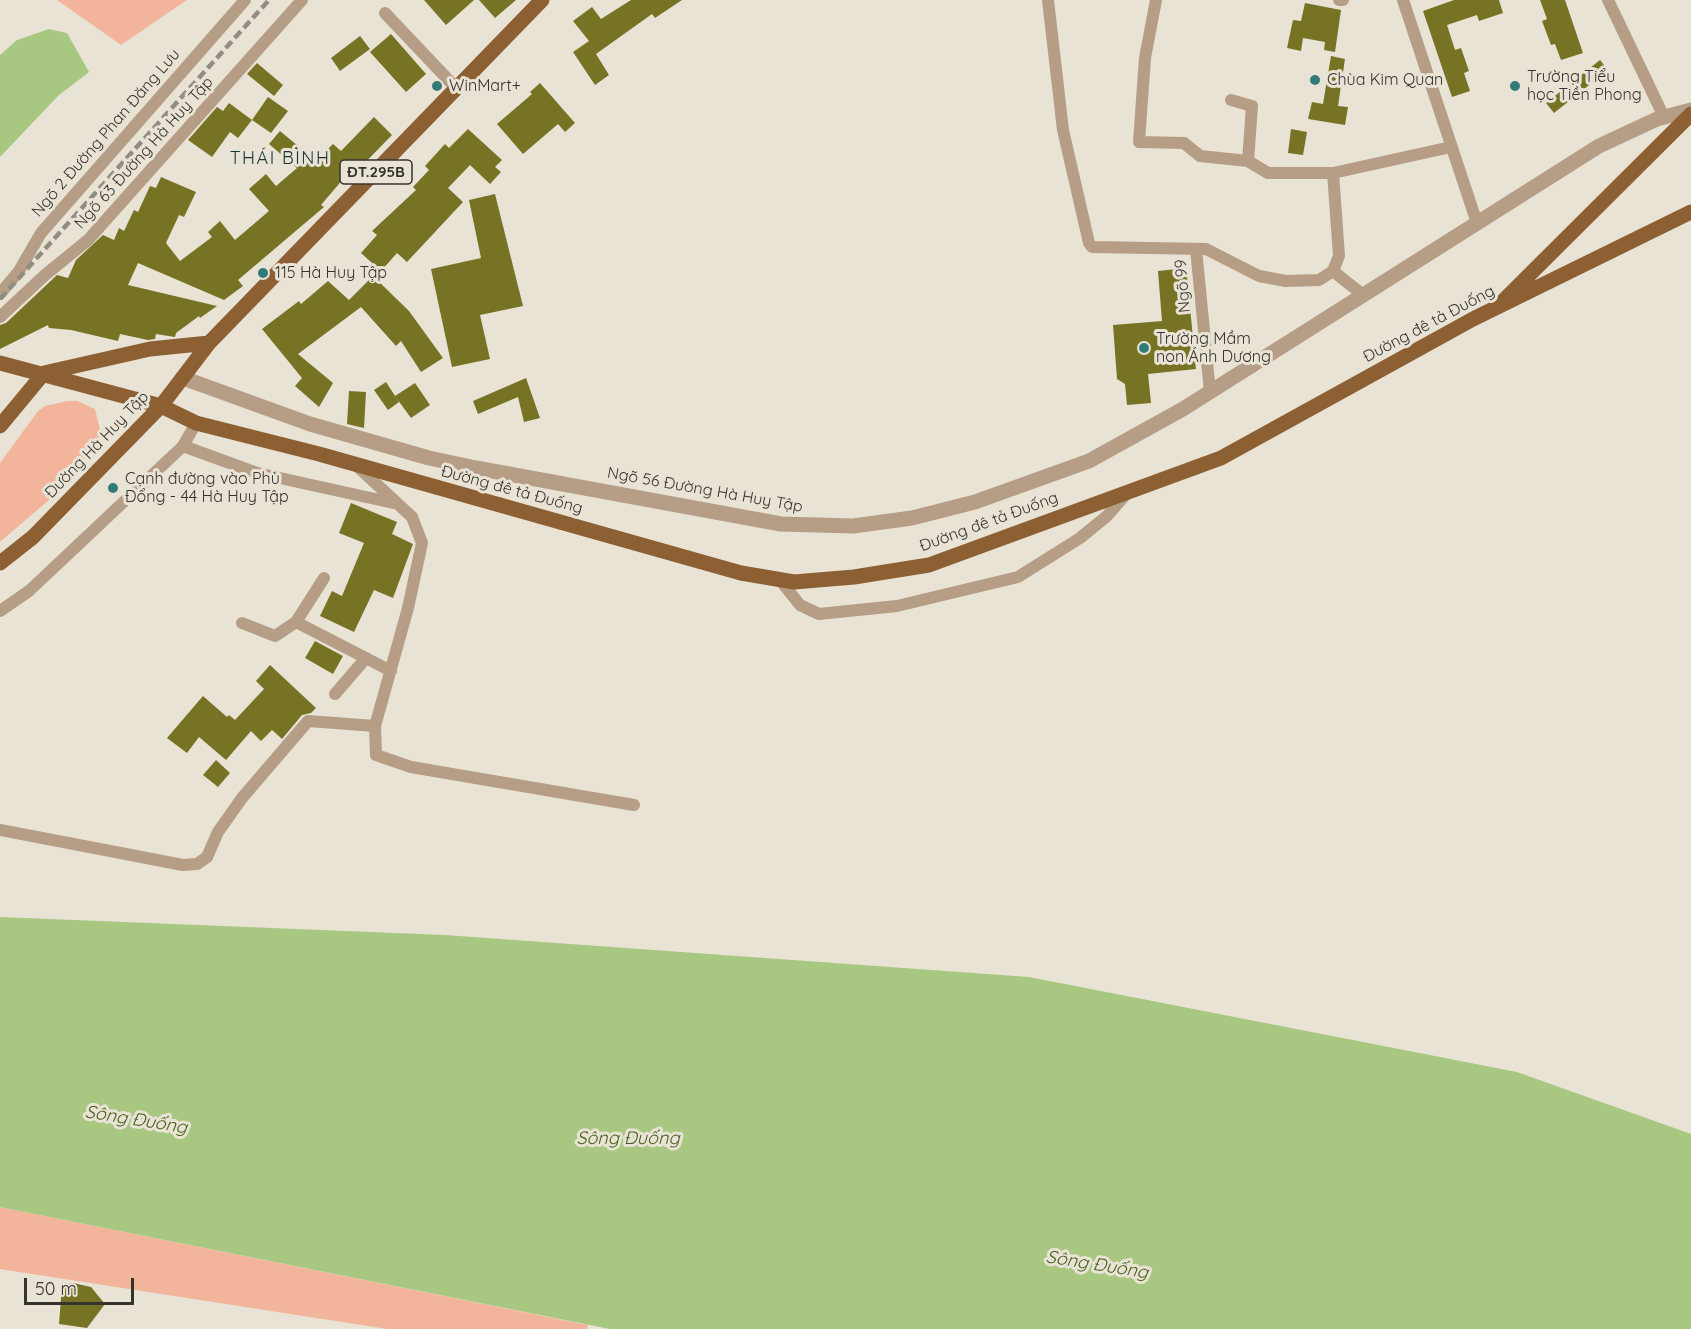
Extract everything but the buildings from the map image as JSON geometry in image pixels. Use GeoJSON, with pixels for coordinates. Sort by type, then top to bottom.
{"type":"FeatureCollection","features":[{"type":"Feature","properties":{"kind":"main road","name":"Đường Hà Huy Tập"},"geometry":{"type":"LineString","coordinates":[[0,563],[33,537],[161,406],[209,343],[542,0]]}},
{"type":"Feature","properties":{"kind":"main road"},"geometry":{"type":"LineString","coordinates":[[1494,309],[1691,112]]}},
{"type":"Feature","properties":{"kind":"main road","name":"Đường đê tả Đuống"},"geometry":{"type":"LineString","coordinates":[[0,363],[161,406],[196,423],[741,573],[780,580],[854,577],[929,565],[1221,458],[1494,309],[1691,212]]}},
{"type":"Feature","properties":{"kind":"main road"},"geometry":{"type":"LineString","coordinates":[[0,426],[44,373],[150,350],[209,343]]}},
{"type":"Feature","properties":{"kind":"street","name":"Ngõ 2 Đường Phan Đăng Lưu"},"geometry":{"type":"LineString","coordinates":[[0,294],[19,271],[40,233],[245,0]]}},
{"type":"Feature","properties":{"kind":"street","name":"Ngõ 63 Đường Hà Huy Tập"},"geometry":{"type":"LineString","coordinates":[[0,317],[88,240],[302,0]]}},
{"type":"Feature","properties":{"kind":"street"},"geometry":{"type":"LineString","coordinates":[[1048,0],[1064,130],[1089,243],[1097,249],[1206,249],[1259,276],[1286,281],[1311,282],[1333,271],[1337,264],[1339,248],[1333,173]]}},
{"type":"Feature","properties":{"kind":"street"},"geometry":{"type":"LineString","coordinates":[[1156,0],[1145,58],[1139,142],[1184,143],[1200,156],[1248,161],[1268,173],[1333,173],[1451,147]]}},
{"type":"Feature","properties":{"kind":"street"},"geometry":{"type":"LineString","coordinates":[[1403,0],[1477,223]]}},
{"type":"Feature","properties":{"kind":"street"},"geometry":{"type":"LineString","coordinates":[[1608,0],[1664,117]]}},
{"type":"Feature","properties":{"kind":"street"},"geometry":{"type":"LineString","coordinates":[[385,13],[457,89]]}},
{"type":"Feature","properties":{"kind":"street"},"geometry":{"type":"LineString","coordinates":[[1231,100],[1252,106],[1248,161]]}},
{"type":"Feature","properties":{"kind":"street","name":"Ngõ 56 Đường Hà Huy Tập"},"geometry":{"type":"LineString","coordinates":[[183,378],[310,424],[429,458],[781,524],[818,527],[854,526],[912,518],[986,498],[1089,460],[1210,392],[1599,146],[1664,117],[1691,112]]}},
{"type":"Feature","properties":{"kind":"street","name":"Ngõ 99"},"geometry":{"type":"LineString","coordinates":[[1196,249],[1210,392]]}},
{"type":"Feature","properties":{"kind":"street"},"geometry":{"type":"LineString","coordinates":[[1333,271],[1364,295]]}},
{"type":"Feature","properties":{"kind":"street"},"geometry":{"type":"LineString","coordinates":[[0,610],[29,591],[183,446],[196,423]]}},
{"type":"Feature","properties":{"kind":"street"},"geometry":{"type":"LineString","coordinates":[[183,446],[257,473],[399,505]]}},
{"type":"Feature","properties":{"kind":"street"},"geometry":{"type":"LineString","coordinates":[[357,466],[412,517],[422,543],[391,671],[375,726],[376,756],[411,767],[634,805]]}},
{"type":"Feature","properties":{"kind":"street"},"geometry":{"type":"LineString","coordinates":[[780,580],[800,605],[819,614],[897,606],[1018,577],[1080,538],[1107,516],[1129,491]]}},
{"type":"Feature","properties":{"kind":"street"},"geometry":{"type":"LineString","coordinates":[[242,623],[275,636],[296,622],[324,578]]}},
{"type":"Feature","properties":{"kind":"street"},"geometry":{"type":"LineString","coordinates":[[296,622],[391,671]]}},
{"type":"Feature","properties":{"kind":"street"},"geometry":{"type":"LineString","coordinates":[[334,694],[366,658]]}},
{"type":"Feature","properties":{"kind":"street"},"geometry":{"type":"LineString","coordinates":[[0,830],[183,865],[197,864],[207,857],[218,832],[242,798],[308,721],[375,726]]}},
{"type":"Feature","properties":{"kind":"shaded area"},"geometry":{"type":"Polygon","coordinates":[[[57,0],[187,0],[121,45],[57,0]]]}},
{"type":"Feature","properties":{"kind":"shaded area"},"geometry":{"type":"Polygon","coordinates":[[[77,401],[95,409],[100,430],[98,441],[83,460],[84,468],[0,542],[0,463],[38,411],[45,406],[77,401]]]}},
{"type":"Feature","properties":{"kind":"shaded area"},"geometry":{"type":"Polygon","coordinates":[[[0,1207],[588,1325],[587,1329],[387,1329],[0,1269],[0,1207]]]}},
{"type":"Feature","properties":{"kind":"water"},"geometry":{"type":"Polygon","coordinates":[[[49,29],[67,33],[89,72],[59,95],[0,157],[0,55],[17,40],[49,29]]]}},
{"type":"Feature","properties":{"kind":"water","name":"Sông Đuống"},"geometry":{"type":"Polygon","coordinates":[[[0,917],[445,935],[1029,977],[1517,1072],[1691,1134],[1691,1329],[610,1329],[0,1207],[0,917]]]}},
{"type":"Feature","properties":{"kind":"railway"},"geometry":{"type":"LineString","coordinates":[[0,299],[269,0]]}},
{"type":"Feature","properties":{"kind":"place","name":"Chùa Kim Quan"},"geometry":{"type":"Point","coordinates":[1315,80]}},
{"type":"Feature","properties":{"kind":"place","name":"WinMart+"},"geometry":{"type":"Point","coordinates":[437,86]}},
{"type":"Feature","properties":{"kind":"place","name":"Trường Tiểu học Tiền Phong"},"geometry":{"type":"Point","coordinates":[1515,86]}},
{"type":"Feature","properties":{"kind":"place","name":"115 Hà Huy Tập"},"geometry":{"type":"Point","coordinates":[263,273]}},
{"type":"Feature","properties":{"kind":"place","name":"Trường Mầm non Ánh Dương"},"geometry":{"type":"Point","coordinates":[1144,348]}},
{"type":"Feature","properties":{"kind":"place","name":"Cạnh đường vào Phù Đổng - 44 Hà Huy Tập"},"geometry":{"type":"Point","coordinates":[113,488]}},
{"type":"Feature","properties":{"kind":"district","name":"THÁI BÌNH"},"geometry":{"type":"Point","coordinates":[280,159]}}]}
